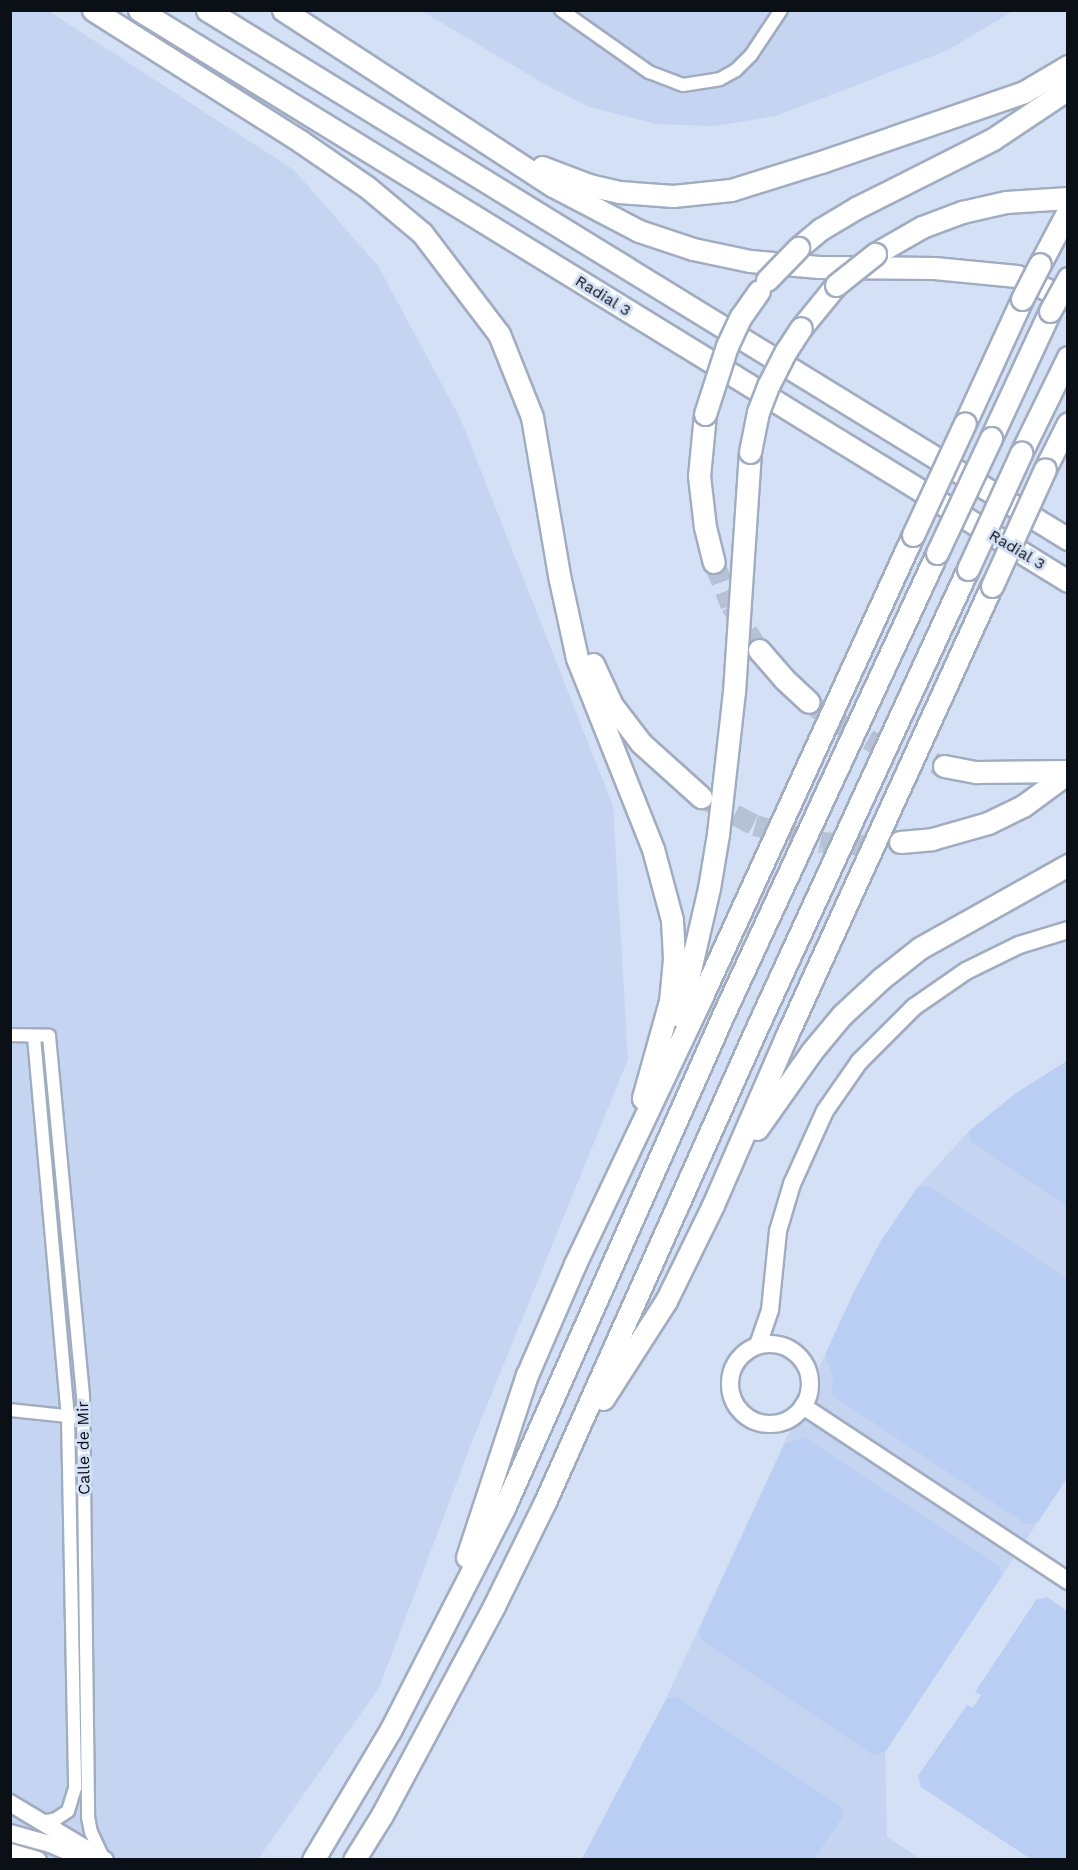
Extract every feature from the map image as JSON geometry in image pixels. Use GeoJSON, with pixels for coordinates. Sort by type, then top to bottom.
{"type":"FeatureCollection","features":[{"type":"Feature","properties":{"kind":"highway"},"geometry":{"type":"LineString","coordinates":[[93,10],[367,187],[422,233],[499,334],[532,417],[560,580],[578,658],[653,849],[672,920],[674,959],[670,1000],[662,1036],[643,1098]]}},
{"type":"Feature","properties":{"kind":"highway","name":"Radial 3"},"geometry":{"type":"LineString","coordinates":[[139,10],[1068,580]]}},
{"type":"Feature","properties":{"kind":"highway","name":"Radial 3"},"geometry":{"type":"LineString","coordinates":[[207,10],[1068,539]]}},
{"type":"Feature","properties":{"kind":"highway"},"geometry":{"type":"LineString","coordinates":[[283,10],[534,174],[597,211],[639,231],[693,249],[750,261],[819,267],[980,271],[1017,276],[1059,305]]}},
{"type":"Feature","properties":{"kind":"highway"},"geometry":{"type":"LineString","coordinates":[[497,148],[560,175],[619,192],[673,196],[731,190],[821,162],[1015,95],[1068,66]]}},
{"type":"Feature","properties":{"kind":"highway"},"geometry":{"type":"LineString","coordinates":[[714,562],[705,526],[699,476],[705,414],[727,346],[740,318],[763,285],[798,248],[821,229],[856,208],[993,139],[1068,89]]}},
{"type":"Feature","properties":{"kind":"highway"},"geometry":{"type":"LineString","coordinates":[[462,1590],[463,1569],[527,1375],[597,1214],[685,992],[709,888],[734,692],[750,452],[758,412],[769,384],[801,328],[836,285],[875,254],[922,227],[962,212],[1006,202],[1068,198]]}},
{"type":"Feature","properties":{"kind":"highway"},"geometry":{"type":"LineString","coordinates":[[597,1214],[707,985],[1022,299],[1067,212]]}},
{"type":"Feature","properties":{"kind":"highway"},"geometry":{"type":"LineString","coordinates":[[314,1860],[391,1729],[504,1508],[724,1013],[991,438],[1059,305],[1068,278]]}},
{"type":"Feature","properties":{"kind":"highway"},"geometry":{"type":"LineString","coordinates":[[354,1860],[382,1815],[494,1606],[573,1440],[759,1023],[1021,453],[1068,357]]}},
{"type":"Feature","properties":{"kind":"highway"},"geometry":{"type":"LineString","coordinates":[[573,1440],[593,1418],[632,1350],[666,1301],[713,1205],[786,1037],[1068,423]]}},
{"type":"Feature","properties":{"kind":"highway"},"geometry":{"type":"LineString","coordinates":[[560,580],[582,639],[612,705],[641,743],[701,797]]}},
{"type":"Feature","properties":{"kind":"highway"},"geometry":{"type":"LineString","coordinates":[[759,650],[783,678],[809,702]]}},
{"type":"Feature","properties":{"kind":"highway"},"geometry":{"type":"LineString","coordinates":[[944,766],[976,772],[1062,777]]}},
{"type":"Feature","properties":{"kind":"highway"},"geometry":{"type":"LineString","coordinates":[[900,842],[932,839],[988,823],[1023,806],[1062,777]]}},
{"type":"Feature","properties":{"kind":"highway"},"geometry":{"type":"LineString","coordinates":[[713,1205],[728,1184],[761,1122],[812,1051],[842,1015],[882,978],[941,936],[1068,865]]}},
{"type":"Feature","properties":{"kind":"highway"},"geometry":{"type":"LineString","coordinates":[[941,936],[1068,876]]}},
{"type":"Feature","properties":{"kind":"street"},"geometry":{"type":"LineString","coordinates":[[561,10],[649,72],[683,85],[720,79],[736,70],[751,55],[781,10]]}},
{"type":"Feature","properties":{"kind":"street"},"geometry":{"type":"LineString","coordinates":[[758,1346],[770,1310],[778,1231],[792,1184],[825,1111],[859,1062],[914,1007],[966,971],[1019,945],[1068,930]]}},
{"type":"Feature","properties":{"kind":"street"},"geometry":{"type":"LineString","coordinates":[[10,1035],[34,1037]]}},
{"type":"Feature","properties":{"kind":"street","name":"Calle de Mir"},"geometry":{"type":"LineString","coordinates":[[42,1822],[56,1819],[68,1811],[75,1788],[69,1416],[34,1037],[49,1036],[84,1418],[88,1817],[99,1859]]}},
{"type":"Feature","properties":{"kind":"street"},"geometry":{"type":"LineString","coordinates":[[770,1310],[779,1345]]}},
{"type":"Feature","properties":{"kind":"street"},"geometry":{"type":"LineString","coordinates":[[779,1345],[789,1348],[805,1364],[810,1386],[804,1406],[786,1420],[771,1424],[749,1418],[735,1404],[730,1384],[735,1365],[749,1350],[758,1346],[779,1345]]}},
{"type":"Feature","properties":{"kind":"street"},"geometry":{"type":"LineString","coordinates":[[804,1406],[1068,1581]]}},
{"type":"Feature","properties":{"kind":"street"},"geometry":{"type":"LineString","coordinates":[[10,1410],[84,1418]]}},
{"type":"Feature","properties":{"kind":"street"},"geometry":{"type":"LineString","coordinates":[[10,1803],[99,1859]]}},
{"type":"Feature","properties":{"kind":"street"},"geometry":{"type":"LineString","coordinates":[[10,1833],[99,1859]]}},
{"type":"Feature","properties":{"kind":"street"},"geometry":{"type":"LineString","coordinates":[[10,1852],[38,1860]]}},
{"type":"Feature","properties":{"kind":"shaded area"},"geometry":{"type":"Polygon","coordinates":[[[47,10],[294,170],[378,266],[461,420],[613,806],[628,1059],[470,1447],[379,1688],[258,1859],[11,1860],[10,11],[47,10]]]}},
{"type":"Feature","properties":{"kind":"shaded area"},"geometry":{"type":"Polygon","coordinates":[[[422,11],[1013,11],[948,50],[776,116],[714,126],[656,124],[589,107],[546,85],[422,11]]]}},
{"type":"Feature","properties":{"kind":"shaded area"},"geometry":{"type":"Polygon","coordinates":[[[1067,1061],[1067,1478],[885,1752],[887,1837],[921,1859],[582,1860],[666,1699],[853,1294],[881,1241],[917,1188],[969,1131],[1015,1094],[1067,1061]]]}},
{"type":"Feature","properties":{"kind":"shaded area"},"geometry":{"type":"Polygon","coordinates":[[[1067,1061],[1067,1206],[970,1141],[969,1131],[1015,1094],[1067,1061]]]}},
{"type":"Feature","properties":{"kind":"shaded area"},"geometry":{"type":"Polygon","coordinates":[[[928,1186],[1067,1279],[1067,1478],[1038,1522],[1026,1524],[832,1395],[833,1376],[825,1355],[853,1294],[881,1241],[917,1188],[928,1186]]]}},
{"type":"Feature","properties":{"kind":"shaded area"},"geometry":{"type":"Polygon","coordinates":[[[804,1437],[1000,1567],[1001,1577],[885,1752],[873,1755],[702,1641],[699,1630],[784,1445],[804,1437]]]}},
{"type":"Feature","properties":{"kind":"shaded area"},"geometry":{"type":"Polygon","coordinates":[[[1047,1597],[1067,1611],[1067,1859],[1031,1859],[921,1787],[918,1776],[967,1705],[973,1708],[981,1695],[975,1692],[1036,1600],[1047,1597]]]}},
{"type":"Feature","properties":{"kind":"shaded area"},"geometry":{"type":"Polygon","coordinates":[[[676,1697],[840,1806],[843,1816],[814,1859],[582,1859],[666,1699],[676,1697]]]}},
{"type":"Feature","properties":{"kind":"tunnel"},"geometry":{"type":"LineString","coordinates":[[714,562],[731,605],[759,650]]}},
{"type":"Feature","properties":{"kind":"tunnel"},"geometry":{"type":"LineString","coordinates":[[809,702],[841,724],[875,743],[944,766]]}},
{"type":"Feature","properties":{"kind":"tunnel"},"geometry":{"type":"LineString","coordinates":[[707,800],[755,825],[822,842],[861,845],[900,842]]}}]}
